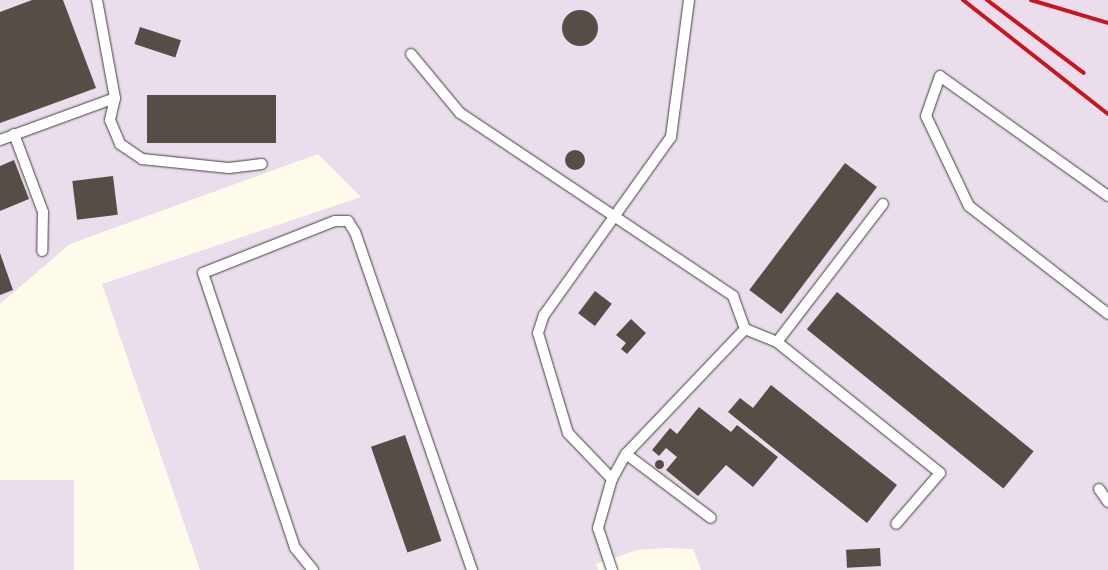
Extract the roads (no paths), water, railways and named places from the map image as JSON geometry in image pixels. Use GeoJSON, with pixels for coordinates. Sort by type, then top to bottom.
{"type":"FeatureCollection","features":[{"type":"Feature","properties":{"kind":"lane"},"geometry":{"type":"LineString","coordinates":[[97,0],[116,98],[110,120],[120,144],[142,159],[229,168],[262,164]]}},
{"type":"Feature","properties":{"kind":"lane"},"geometry":{"type":"LineString","coordinates":[[612,480],[568,432],[538,333],[544,315],[617,216],[671,137],[689,0]]}},
{"type":"Feature","properties":{"kind":"lane"},"geometry":{"type":"LineString","coordinates":[[412,54],[460,113],[617,216],[733,296],[745,329],[777,342],[940,473],[896,524]]}},
{"type":"Feature","properties":{"kind":"lane"},"geometry":{"type":"LineString","coordinates":[[1108,196],[940,76],[926,116],[969,206],[1108,314]]}},
{"type":"Feature","properties":{"kind":"lane"},"geometry":{"type":"LineString","coordinates":[[0,140],[116,98]]}},
{"type":"Feature","properties":{"kind":"lane"},"geometry":{"type":"LineString","coordinates":[[14,134],[43,212],[42,251]]}},
{"type":"Feature","properties":{"kind":"lane"},"geometry":{"type":"LineString","coordinates":[[777,342],[883,204]]}},
{"type":"Feature","properties":{"kind":"lane"},"geometry":{"type":"LineString","coordinates":[[313,570],[295,548],[203,273],[334,221],[348,221],[355,232],[472,570]]}},
{"type":"Feature","properties":{"kind":"lane"},"geometry":{"type":"LineString","coordinates":[[612,570],[598,528],[612,480],[626,454],[745,329]]}},
{"type":"Feature","properties":{"kind":"lane"},"geometry":{"type":"LineString","coordinates":[[626,454],[711,518]]}},
{"type":"Feature","properties":{"kind":"lane"},"geometry":{"type":"LineString","coordinates":[[1099,489],[1108,502]]}},
{"type":"Feature","properties":{"kind":"railway"},"geometry":{"type":"LineString","coordinates":[[963,0],[1108,114]]}},
{"type":"Feature","properties":{"kind":"railway"},"geometry":{"type":"LineString","coordinates":[[987,0],[1084,73]]}},
{"type":"Feature","properties":{"kind":"railway"},"geometry":{"type":"LineString","coordinates":[[1031,0],[1108,23]]}}]}
